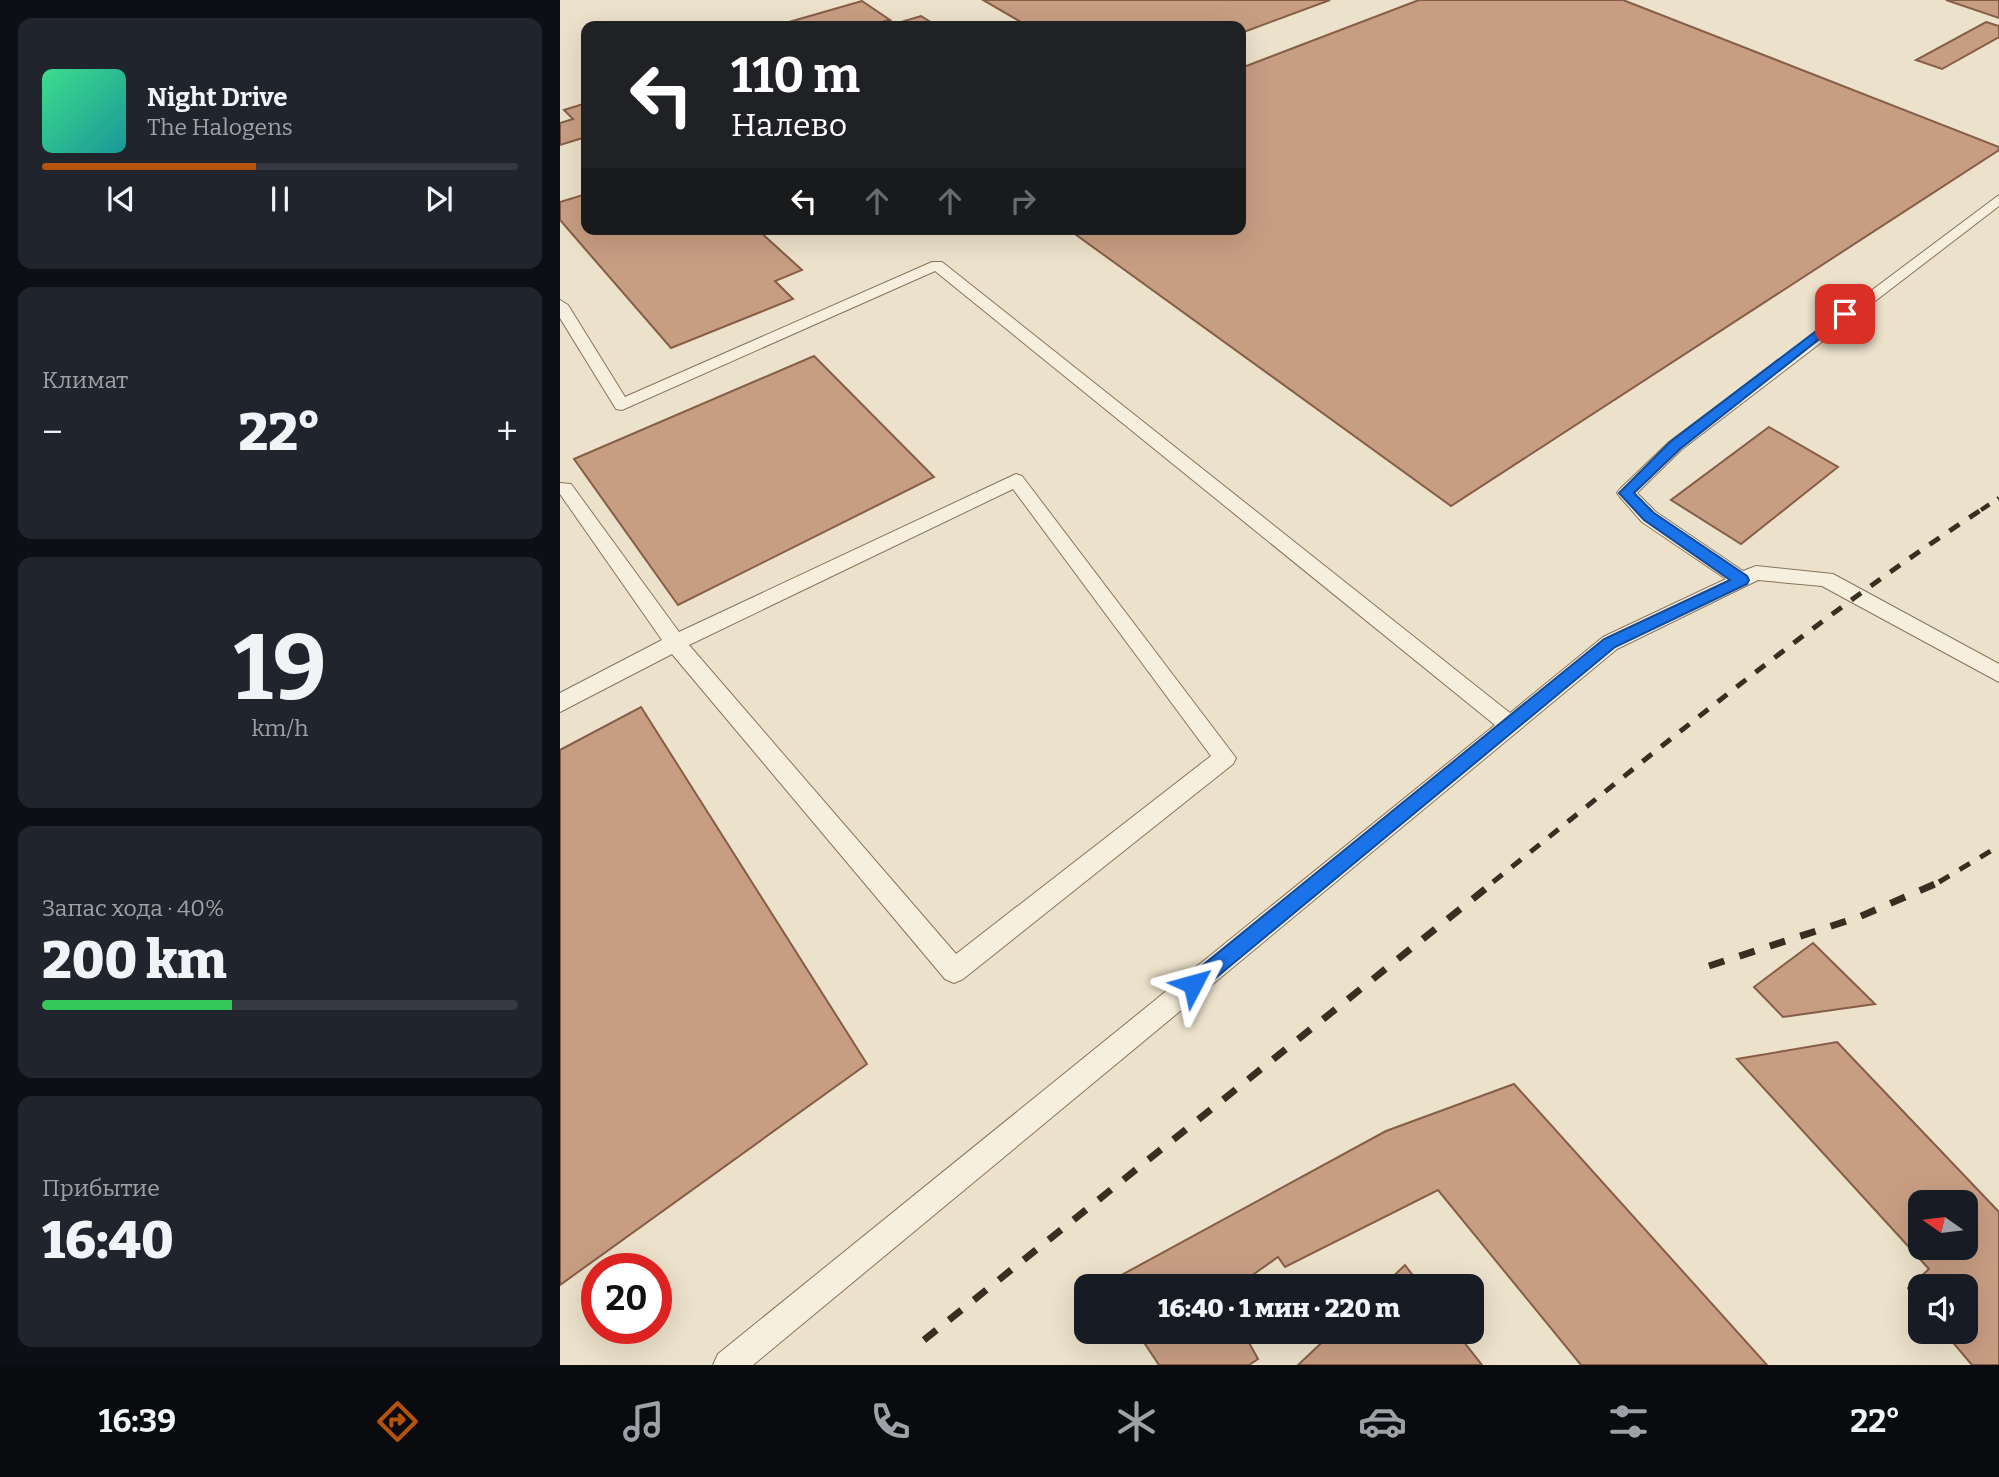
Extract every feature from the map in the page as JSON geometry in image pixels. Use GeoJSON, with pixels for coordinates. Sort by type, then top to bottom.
{"type":"FeatureCollection","features":[{"type":"Feature","properties":{"kind":"lane"},"geometry":{"type":"LineString","coordinates":[[1742,580],[1649,517],[1626,493],[1675,446],[1999,199]]}},
{"type":"Feature","properties":{"kind":"lane"},"geometry":{"type":"LineString","coordinates":[[560,305],[622,405],[937,265],[1510,725]]}},
{"type":"Feature","properties":{"kind":"lane"},"geometry":{"type":"LineString","coordinates":[[560,703],[675,643],[1016,480],[1225,758],[954,971],[675,643],[565,488]]}},
{"type":"Feature","properties":{"kind":"lane"},"geometry":{"type":"LineString","coordinates":[[729,1365],[1610,643],[1756,573],[1826,579],[1999,674]]}},
{"type":"Feature","properties":{"kind":"building"},"geometry":{"type":"Polygon","coordinates":[[[983,0],[1330,0],[1246,31],[1246,21],[1019,21],[983,0]]]}},
{"type":"Feature","properties":{"kind":"building"},"geometry":{"type":"Polygon","coordinates":[[[1419,0],[1623,0],[1999,147],[1999,150],[1451,506],[1076,235],[1246,235],[1246,66],[1419,0]]]}},
{"type":"Feature","properties":{"kind":"building"},"geometry":{"type":"Polygon","coordinates":[[[1946,0],[1999,0],[1999,18],[1946,0]]]}},
{"type":"Feature","properties":{"kind":"building"},"geometry":{"type":"Polygon","coordinates":[[[862,1],[890,20],[885,21],[792,21],[862,1]]]}},
{"type":"Feature","properties":{"kind":"building"},"geometry":{"type":"Polygon","coordinates":[[[921,16],[929,21],[904,21],[921,16]]]}},
{"type":"Feature","properties":{"kind":"building"},"geometry":{"type":"Polygon","coordinates":[[[1986,22],[1999,26],[1999,37],[1942,69],[1916,60],[1986,22]]]}},
{"type":"Feature","properties":{"kind":"building"},"geometry":{"type":"Polygon","coordinates":[[[581,105],[581,139],[560,145],[560,123],[573,119],[564,110],[581,105]]]}},
{"type":"Feature","properties":{"kind":"building"},"geometry":{"type":"Polygon","coordinates":[[[581,196],[581,235],[764,235],[802,270],[775,281],[793,299],[671,348],[560,220],[560,202],[581,196]]]}},
{"type":"Feature","properties":{"kind":"building"},"geometry":{"type":"Polygon","coordinates":[[[814,356],[934,477],[678,605],[574,459],[814,356]]]}},
{"type":"Feature","properties":{"kind":"building"},"geometry":{"type":"Polygon","coordinates":[[[1769,427],[1838,467],[1741,544],[1671,500],[1769,427]]]}},
{"type":"Feature","properties":{"kind":"building"},"geometry":{"type":"Polygon","coordinates":[[[641,707],[867,1064],[604,1253],[581,1253],[581,1270],[560,1285],[560,750],[641,707]]]}},
{"type":"Feature","properties":{"kind":"building"},"geometry":{"type":"Polygon","coordinates":[[[1813,943],[1875,1004],[1783,1017],[1754,987],[1813,943]]]}},
{"type":"Feature","properties":{"kind":"building"},"geometry":{"type":"Polygon","coordinates":[[[1837,1042],[1999,1212],[1999,1365],[1972,1365],[1954,1344],[1978,1344],[1978,1274],[1923,1274],[1929,1269],[1921,1260],[1978,1260],[1978,1190],[1908,1190],[1908,1246],[1737,1059],[1837,1042]]]}},
{"type":"Feature","properties":{"kind":"building"},"geometry":{"type":"Polygon","coordinates":[[[1514,1084],[1767,1365],[1581,1365],[1438,1190],[1285,1267],[1278,1257],[1254,1274],[1123,1274],[1386,1131],[1514,1084]]]}},
{"type":"Feature","properties":{"kind":"building"},"geometry":{"type":"Polygon","coordinates":[[[1405,1265],[1412,1274],[1396,1274],[1405,1265]]]}},
{"type":"Feature","properties":{"kind":"building"},"geometry":{"type":"Polygon","coordinates":[[[1145,1344],[1250,1344],[1258,1359],[1249,1365],[1159,1365],[1145,1344]]]}},
{"type":"Feature","properties":{"kind":"building"},"geometry":{"type":"Polygon","coordinates":[[[1320,1344],[1465,1344],[1482,1365],[1298,1365],[1320,1344]]]}},
{"type":"Feature","properties":{"kind":"railway"},"geometry":{"type":"LineString","coordinates":[[1984,508],[1999,498]]}},
{"type":"Feature","properties":{"kind":"railway"},"geometry":{"type":"LineString","coordinates":[[1493,882],[1795,642],[1984,508]]}},
{"type":"Feature","properties":{"kind":"railway"},"geometry":{"type":"LineString","coordinates":[[1939,882],[1999,846]]}},
{"type":"Feature","properties":{"kind":"railway"},"geometry":{"type":"LineString","coordinates":[[924,1340],[1495,881]]}},
{"type":"Feature","properties":{"kind":"railway"},"geometry":{"type":"LineString","coordinates":[[1709,966],[1859,917],[1942,881]]}},
{"type":"Feature","properties":{"kind":"route"},"geometry":{"type":"LineString","coordinates":[[1193,984],[1610,643],[1742,580],[1649,517],[1626,493],[1675,446],[1845,314]]}}]}
